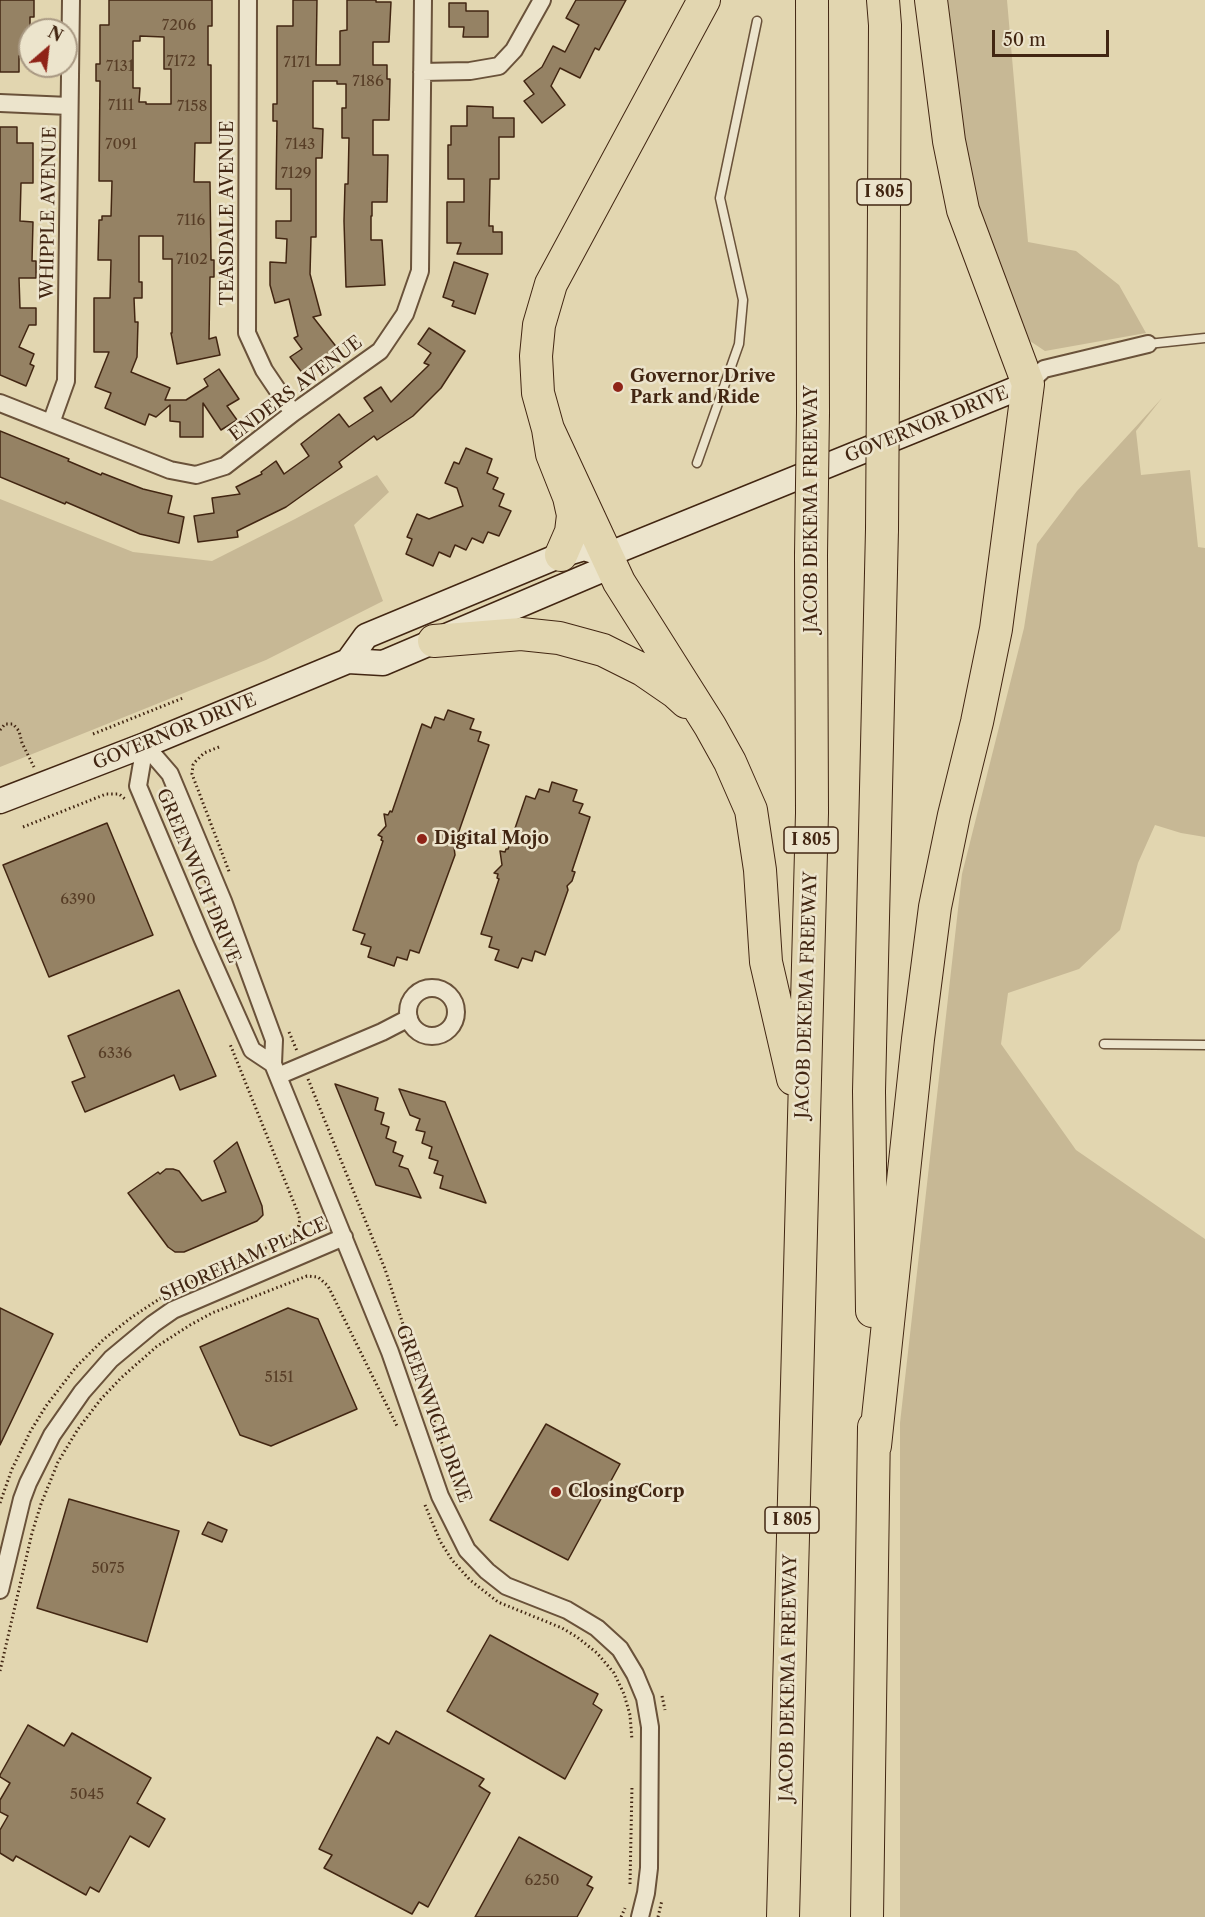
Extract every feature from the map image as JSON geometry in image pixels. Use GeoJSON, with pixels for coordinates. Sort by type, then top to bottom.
{"type":"FeatureCollection","features":[{"type":"Feature","properties":{"kind":"highway"},"geometry":{"type":"LineString","coordinates":[[561,555],[571,532],[573,515],[569,497],[552,454],[538,393],[536,356],[539,325],[551,284],[704,0]]}},
{"type":"Feature","properties":{"kind":"highway","name":"JACOB DEKEMA FREEWAY"},"geometry":{"type":"LineString","coordinates":[[783,1917],[812,813],[812,0]]}},
{"type":"Feature","properties":{"kind":"highway","name":"I 805"},"geometry":{"type":"LineString","coordinates":[[867,1917],[874,1446],[869,1091],[882,529],[884,0]]}},
{"type":"Feature","properties":{"kind":"highway"},"geometry":{"type":"LineString","coordinates":[[874,1446],[934,907],[996,629],[1028,384],[963,210],[949,141],[931,0]]}},
{"type":"Feature","properties":{"kind":"highway"},"geometry":{"type":"LineString","coordinates":[[548,429],[619,582],[710,726],[730,762],[751,810],[760,870],[766,962],[803,1124]]}},
{"type":"Feature","properties":{"kind":"highway"},"geometry":{"type":"LineString","coordinates":[[434,641],[520,634],[559,638],[603,650],[643,670],[675,692],[710,726]]}},
{"type":"Feature","properties":{"kind":"main road","name":"GOVERNOR DRIVE"},"geometry":{"type":"LineString","coordinates":[[0,801],[145,745],[348,661],[383,663],[597,572],[601,569],[607,555],[1028,384]]}},
{"type":"Feature","properties":{"kind":"main road"},"geometry":{"type":"LineString","coordinates":[[348,661],[366,636],[561,555],[584,548],[607,555]]}},
{"type":"Feature","properties":{"kind":"street","name":"WHIPPLE AVENUE"},"geometry":{"type":"LineString","coordinates":[[51,423],[66,381],[71,0]]}},
{"type":"Feature","properties":{"kind":"street","name":"TEASDALE AVENUE"},"geometry":{"type":"LineString","coordinates":[[248,0],[248,333],[264,370],[293,413]]}},
{"type":"Feature","properties":{"kind":"street","name":"ENDERS AVENUE"},"geometry":{"type":"LineString","coordinates":[[0,403],[170,470],[196,475],[225,466],[293,413],[380,351],[405,314],[420,270],[423,0]]}},
{"type":"Feature","properties":{"kind":"street"},"geometry":{"type":"LineString","coordinates":[[422,72],[499,66],[514,50],[542,0]]}},
{"type":"Feature","properties":{"kind":"street"},"geometry":{"type":"LineString","coordinates":[[0,103],[69,106]]}},
{"type":"Feature","properties":{"kind":"street","name":"GOVERNOR DRIVE"},"geometry":{"type":"LineString","coordinates":[[1028,384],[1044,369],[1148,344]]}},
{"type":"Feature","properties":{"kind":"street","name":"GREENWICH DRIVE"},"geometry":{"type":"LineString","coordinates":[[145,745],[138,786],[252,1050],[275,1070]]}},
{"type":"Feature","properties":{"kind":"street","name":"GREENWICH DRIVE"},"geometry":{"type":"LineString","coordinates":[[145,745],[170,774],[223,901],[274,1040],[275,1070],[390,1352],[440,1496],[467,1550],[487,1571],[506,1586],[567,1610],[597,1628],[620,1649],[635,1674],[645,1698],[650,1727],[649,1868],[640,1917]]}},
{"type":"Feature","properties":{"kind":"street"},"geometry":{"type":"LineString","coordinates":[[275,1070],[303,1066],[409,1018]]}},
{"type":"Feature","properties":{"kind":"street","name":"SHOREHAM PLACE"},"geometry":{"type":"LineString","coordinates":[[0,1590],[22,1499],[33,1473],[52,1435],[82,1392],[111,1359],[173,1310],[344,1237]]}},
{"type":"Feature","properties":{"kind":"lane"},"geometry":{"type":"LineString","coordinates":[[697,463],[739,344],[743,300],[720,198],[757,21]]}},
{"type":"Feature","properties":{"kind":"lane"},"geometry":{"type":"LineString","coordinates":[[1148,344],[1205,338]]}},
{"type":"Feature","properties":{"kind":"lane"},"geometry":{"type":"LineString","coordinates":[[1104,1044],[1205,1045]]}},
{"type":"Feature","properties":{"kind":"path"},"geometry":{"type":"LineString","coordinates":[[93,734],[183,698]]}},
{"type":"Feature","properties":{"kind":"path"},"geometry":{"type":"LineString","coordinates":[[0,730],[5,724],[14,724],[42,785]]}},
{"type":"Feature","properties":{"kind":"path"},"geometry":{"type":"LineString","coordinates":[[219,747],[204,753],[193,765],[192,774],[232,877]]}},
{"type":"Feature","properties":{"kind":"path"},"geometry":{"type":"LineString","coordinates":[[23,827],[106,794],[119,795],[128,804]]}},
{"type":"Feature","properties":{"kind":"path"},"geometry":{"type":"LineString","coordinates":[[286,1023],[385,1269],[460,1501]]}},
{"type":"Feature","properties":{"kind":"path"},"geometry":{"type":"LineString","coordinates":[[0,1503],[12,1469],[46,1406],[76,1367],[104,1339],[172,1290],[288,1238],[298,1228],[300,1220],[298,1213],[228,1038]]}},
{"type":"Feature","properties":{"kind":"path"},"geometry":{"type":"LineString","coordinates":[[0,1671],[32,1533],[58,1462],[78,1429],[121,1378],[161,1343],[190,1325],[212,1313],[306,1276],[318,1277],[328,1286],[400,1433]]}},
{"type":"Feature","properties":{"kind":"path"},"geometry":{"type":"LineString","coordinates":[[423,1497],[431,1524],[440,1541],[452,1560],[470,1580],[486,1594],[511,1609],[562,1628],[577,1637],[597,1653],[614,1673],[624,1694],[630,1715],[632,1748]]}},
{"type":"Feature","properties":{"kind":"path"},"geometry":{"type":"LineString","coordinates":[[660,1691],[665,1713]]}},
{"type":"Feature","properties":{"kind":"path"},"geometry":{"type":"LineString","coordinates":[[629,1889],[632,1780]]}},
{"type":"Feature","properties":{"kind":"path"},"geometry":{"type":"LineString","coordinates":[[658,1917],[662,1906],[662,1895]]}},
{"type":"Feature","properties":{"kind":"path"},"geometry":{"type":"LineString","coordinates":[[621,1917],[626,1901]]}},
{"type":"Feature","properties":{"kind":"shaded area"},"geometry":{"type":"Polygon","coordinates":[[[944,0],[1007,0],[1028,242],[1076,251],[1119,285],[1146,333],[1045,351],[1030,341],[975,207],[944,0]]]}},
{"type":"Feature","properties":{"kind":"shaded area"},"geometry":{"type":"Polygon","coordinates":[[[1162,398],[1136,431],[1141,475],[1190,470],[1198,547],[1205,548],[1205,837],[1155,825],[1138,863],[1120,930],[1079,969],[1008,993],[1001,1044],[1076,1150],[1205,1239],[1205,1917],[900,1917],[900,1423],[962,874],[1024,628],[1037,544],[1077,491],[1162,398]]]}},
{"type":"Feature","properties":{"kind":"shaded area"},"geometry":{"type":"Polygon","coordinates":[[[377,475],[389,492],[354,525],[383,601],[266,660],[0,767],[0,499],[133,552],[212,561],[377,475]]]}},
{"type":"Feature","properties":{"kind":"building"},"geometry":{"type":"Polygon","coordinates":[[[0,0],[34,0],[34,17],[18,18],[18,72],[0,72],[0,0]]]}},
{"type":"Feature","properties":{"kind":"building"},"geometry":{"type":"Polygon","coordinates":[[[109,0],[212,0],[212,26],[208,26],[208,65],[211,65],[211,143],[195,143],[194,182],[210,182],[211,260],[214,260],[214,277],[210,277],[209,339],[216,337],[220,355],[177,364],[171,333],[172,259],[163,259],[163,236],[139,236],[139,282],[142,282],[142,298],[134,298],[135,322],[138,322],[137,357],[131,372],[170,388],[165,400],[186,400],[208,386],[204,379],[219,369],[239,399],[227,406],[237,420],[221,430],[203,403],[203,437],[180,437],[180,422],[170,421],[170,405],[156,417],[149,414],[145,425],[105,408],[111,393],[95,387],[109,352],[94,352],[94,298],[110,298],[111,260],[98,260],[99,220],[102,220],[102,216],[111,216],[112,181],[99,181],[100,81],[96,81],[96,64],[100,64],[100,25],[109,25],[109,0]],[[140,36],[140,41],[133,41],[133,88],[140,88],[139,102],[171,104],[171,69],[164,69],[164,37],[140,36]]]}},
{"type":"Feature","properties":{"kind":"building"},"geometry":{"type":"Polygon","coordinates":[[[293,0],[317,0],[316,65],[340,65],[340,31],[347,30],[347,0],[391,2],[389,42],[373,42],[373,65],[387,65],[387,79],[390,79],[389,120],[373,120],[373,155],[388,155],[387,202],[372,202],[371,216],[371,240],[382,240],[385,285],[346,287],[344,221],[349,138],[342,138],[342,108],[346,108],[346,84],[337,84],[337,81],[313,81],[313,128],[323,129],[322,158],[316,158],[316,237],[311,237],[310,274],[321,315],[313,317],[338,349],[304,375],[290,357],[302,349],[294,338],[298,336],[289,299],[275,303],[270,285],[270,262],[286,263],[287,239],[276,238],[276,221],[291,221],[291,189],[276,189],[277,121],[273,121],[273,104],[277,104],[277,26],[293,26],[293,0]]]}},
{"type":"Feature","properties":{"kind":"building"},"geometry":{"type":"Polygon","coordinates":[[[576,0],[626,0],[599,50],[595,48],[580,78],[560,68],[551,86],[565,105],[542,123],[524,101],[534,94],[524,81],[542,67],[553,46],[565,52],[579,25],[566,18],[576,0]]]}},
{"type":"Feature","properties":{"kind":"building"},"geometry":{"type":"Polygon","coordinates":[[[449,3],[466,3],[466,11],[488,11],[488,37],[463,37],[464,27],[449,27],[449,3]]]}},
{"type":"Feature","properties":{"kind":"building"},"geometry":{"type":"Polygon","coordinates":[[[467,106],[493,107],[493,118],[514,118],[514,137],[499,137],[499,179],[490,179],[489,226],[493,226],[493,232],[502,232],[502,254],[457,254],[461,243],[447,243],[447,202],[464,202],[464,179],[448,179],[448,145],[451,145],[451,126],[467,126],[467,106]]]}},
{"type":"Feature","properties":{"kind":"building"},"geometry":{"type":"Polygon","coordinates":[[[0,127],[17,127],[17,143],[33,143],[33,183],[21,183],[20,221],[33,222],[32,261],[36,261],[36,278],[19,278],[20,308],[36,308],[36,325],[29,325],[19,347],[34,354],[30,364],[34,366],[26,386],[0,375],[0,127]]]}},
{"type":"Feature","properties":{"kind":"building"},"geometry":{"type":"Polygon","coordinates":[[[454,262],[488,274],[475,314],[452,306],[454,301],[443,297],[454,262]]]}},
{"type":"Feature","properties":{"kind":"building"},"geometry":{"type":"Polygon","coordinates":[[[429,328],[465,351],[441,388],[413,416],[377,440],[374,436],[339,462],[342,467],[286,507],[237,531],[238,537],[198,542],[194,516],[214,513],[212,498],[240,494],[236,487],[262,474],[261,472],[276,461],[284,474],[309,456],[301,444],[339,414],[349,427],[373,411],[364,398],[381,387],[391,402],[429,365],[424,363],[431,353],[418,344],[429,328]]]}},
{"type":"Feature","properties":{"kind":"building"},"geometry":{"type":"Polygon","coordinates":[[[0,431],[69,459],[68,461],[101,475],[102,473],[143,489],[172,496],[168,513],[184,517],[179,543],[140,534],[0,477],[0,431]]]}},
{"type":"Feature","properties":{"kind":"building"},"geometry":{"type":"Polygon","coordinates":[[[466,448],[492,459],[487,473],[498,478],[493,489],[504,494],[499,506],[511,511],[499,536],[488,532],[483,543],[472,538],[466,550],[455,545],[450,557],[439,552],[433,566],[406,554],[412,539],[407,537],[417,514],[429,519],[463,506],[457,488],[445,483],[454,462],[459,464],[466,448]]]}},
{"type":"Feature","properties":{"kind":"building","name":"Digital Mojo"},"geometry":{"type":"Polygon","coordinates":[[[448,710],[474,719],[470,729],[481,732],[478,741],[489,745],[458,834],[461,835],[454,847],[455,855],[419,953],[410,950],[407,960],[397,957],[394,966],[368,957],[371,947],[361,944],[365,934],[353,930],[383,841],[378,835],[386,826],[384,814],[388,815],[390,811],[392,812],[422,724],[431,728],[435,717],[444,720],[448,710]]]}},
{"type":"Feature","properties":{"kind":"building"},"geometry":{"type":"Polygon","coordinates":[[[552,782],[577,790],[573,801],[583,804],[579,813],[590,817],[572,871],[575,872],[572,881],[567,886],[568,890],[545,955],[535,951],[532,961],[522,958],[518,968],[495,960],[499,950],[489,947],[492,937],[481,934],[499,879],[498,874],[494,873],[502,865],[500,851],[505,852],[508,849],[526,796],[535,799],[539,789],[549,792],[552,782]]]}},
{"type":"Feature","properties":{"kind":"building"},"geometry":{"type":"Polygon","coordinates":[[[107,823],[153,935],[49,977],[3,865],[107,823]]]}},
{"type":"Feature","properties":{"kind":"building"},"geometry":{"type":"Polygon","coordinates":[[[179,990],[216,1076],[180,1090],[174,1075],[85,1112],[72,1082],[85,1077],[68,1036],[179,990]]]}},
{"type":"Feature","properties":{"kind":"building"},"geometry":{"type":"Polygon","coordinates":[[[335,1084],[378,1098],[375,1110],[384,1113],[381,1124],[389,1127],[386,1138],[396,1142],[393,1152],[403,1156],[399,1166],[408,1169],[421,1198],[376,1185],[335,1084]]]}},
{"type":"Feature","properties":{"kind":"building"},"geometry":{"type":"Polygon","coordinates":[[[399,1089],[445,1102],[486,1203],[440,1188],[443,1176],[434,1173],[438,1161],[429,1158],[432,1147],[422,1143],[425,1132],[416,1130],[420,1119],[410,1115],[399,1089]]]}},
{"type":"Feature","properties":{"kind":"building"},"geometry":{"type":"Polygon","coordinates":[[[237,1142],[262,1206],[263,1215],[257,1221],[184,1252],[175,1252],[168,1247],[128,1193],[166,1169],[179,1171],[202,1201],[226,1192],[214,1161],[237,1142]]]}},
{"type":"Feature","properties":{"kind":"building"},"geometry":{"type":"Polygon","coordinates":[[[0,1308],[53,1334],[0,1445],[0,1308]]]}},
{"type":"Feature","properties":{"kind":"building"},"geometry":{"type":"Polygon","coordinates":[[[288,1308],[318,1319],[357,1409],[271,1446],[240,1435],[200,1347],[288,1308]]]}},
{"type":"Feature","properties":{"kind":"building","name":"ClosingCorp"},"geometry":{"type":"Polygon","coordinates":[[[546,1424],[620,1464],[568,1560],[490,1520],[546,1424]]]}},
{"type":"Feature","properties":{"kind":"building"},"geometry":{"type":"Polygon","coordinates":[[[69,1499],[179,1531],[147,1642],[37,1608],[69,1499]]]}},
{"type":"Feature","properties":{"kind":"building"},"geometry":{"type":"Polygon","coordinates":[[[208,1522],[227,1530],[222,1542],[202,1534],[208,1522]]]}},
{"type":"Feature","properties":{"kind":"building"},"geometry":{"type":"Polygon","coordinates":[[[490,1635],[598,1694],[593,1704],[602,1710],[565,1779],[447,1711],[490,1635]]]}},
{"type":"Feature","properties":{"kind":"building"},"geometry":{"type":"Polygon","coordinates":[[[28,1725],[64,1746],[72,1733],[151,1778],[137,1803],[165,1819],[149,1847],[130,1836],[99,1892],[90,1887],[86,1895],[16,1856],[13,1861],[0,1853],[0,1830],[8,1816],[0,1812],[0,1800],[10,1783],[0,1775],[28,1725]]]}},
{"type":"Feature","properties":{"kind":"building"},"geometry":{"type":"Polygon","coordinates":[[[396,1731],[484,1779],[479,1786],[490,1793],[428,1907],[419,1902],[412,1914],[324,1868],[332,1855],[319,1849],[377,1737],[389,1744],[396,1731]]]}},
{"type":"Feature","properties":{"kind":"building"},"geometry":{"type":"Polygon","coordinates":[[[519,1837],[592,1877],[587,1885],[593,1888],[577,1917],[475,1917],[519,1837]]]}},
{"type":"Feature","properties":{"kind":"place","name":"Governor Drive Park and Ride"},"geometry":{"type":"Point","coordinates":[618,387]}},
{"type":"Feature","properties":{"kind":"place","name":"Digital Mojo"},"geometry":{"type":"Point","coordinates":[422,839]}},
{"type":"Feature","properties":{"kind":"place","name":"ClosingCorp"},"geometry":{"type":"Point","coordinates":[556,1492]}}]}
